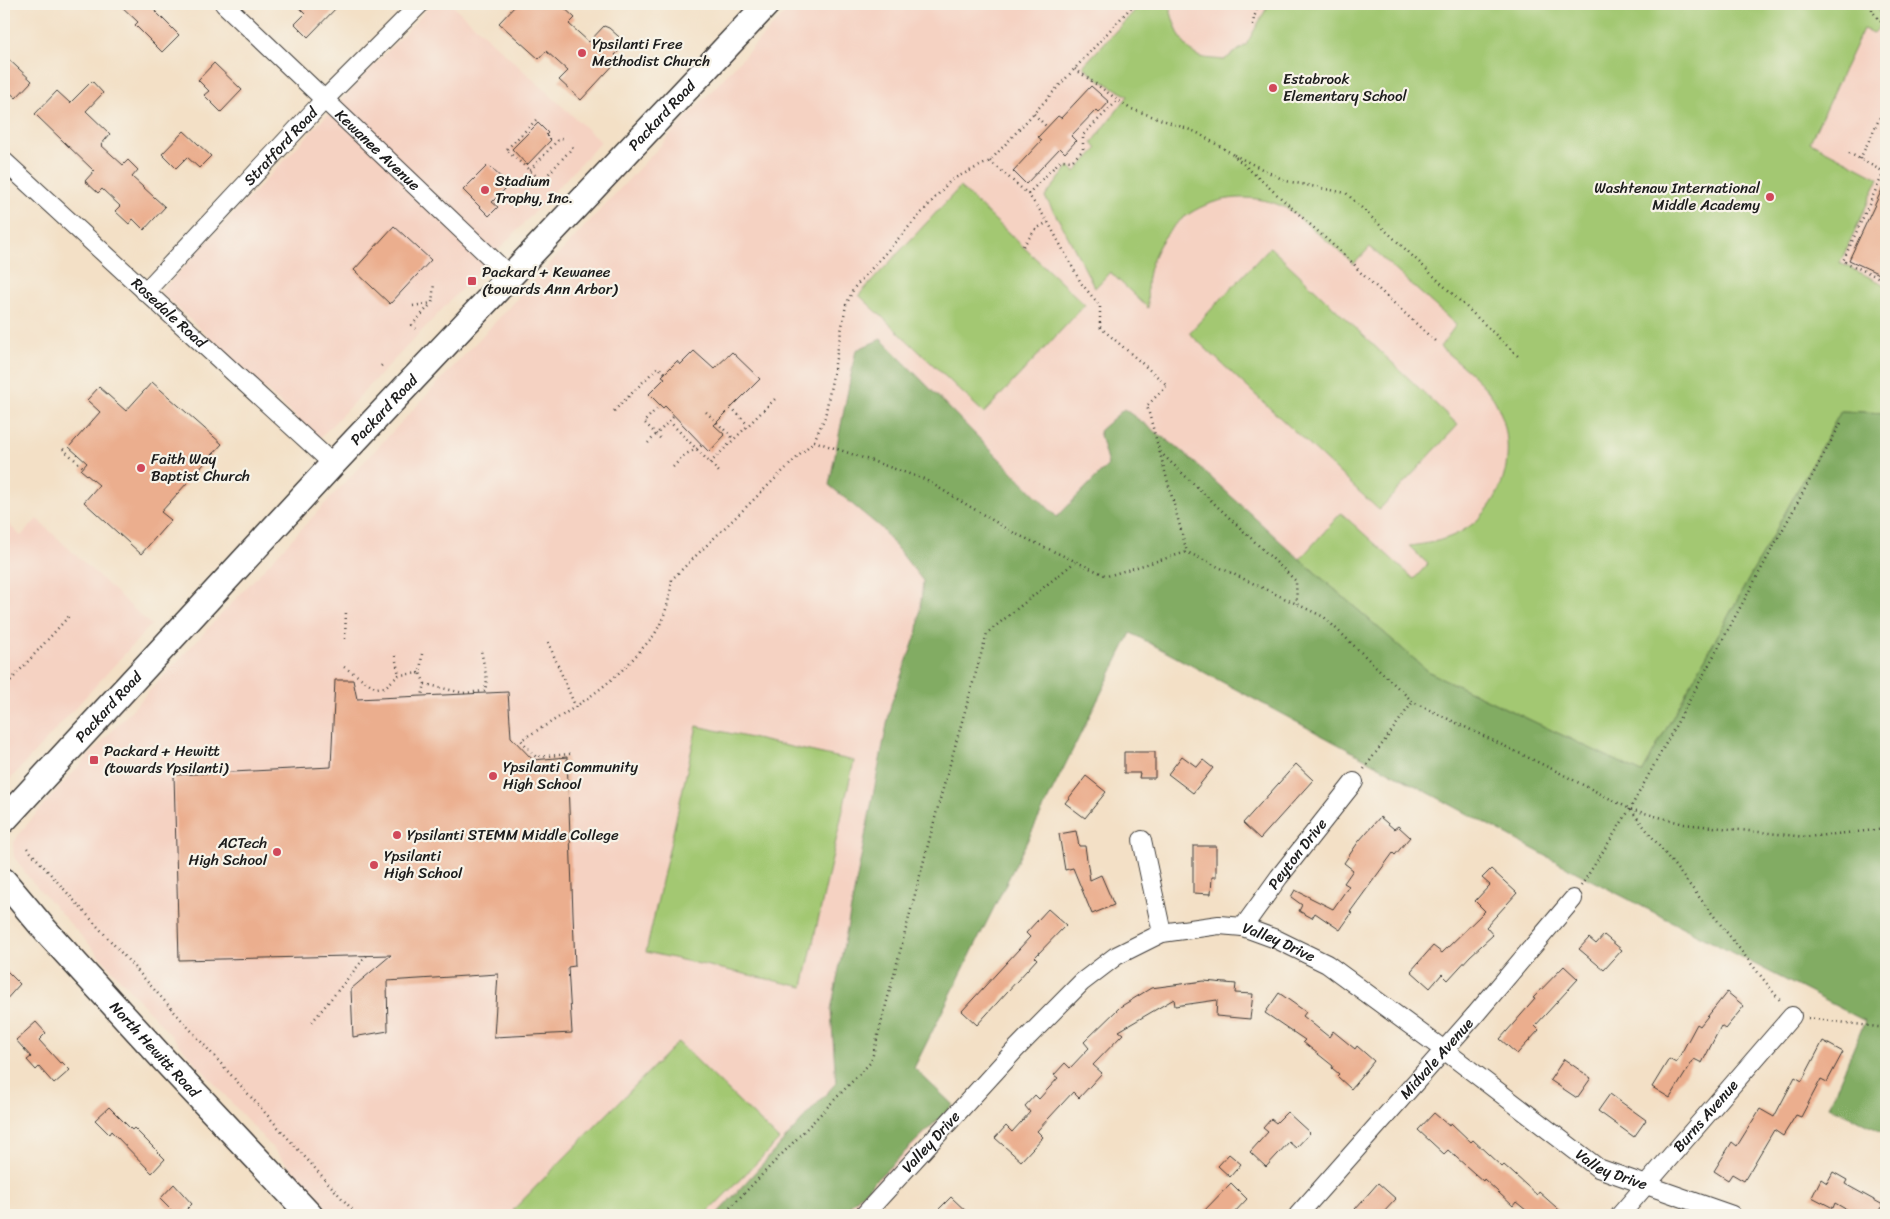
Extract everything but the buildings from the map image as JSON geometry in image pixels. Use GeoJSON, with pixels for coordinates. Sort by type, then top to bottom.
{"type":"FeatureCollection","features":[{"type":"Feature","properties":{"kind":"main road","name":"Packard Road"},"geometry":{"type":"LineString","coordinates":[[4,820],[333,464],[767,4]]}},
{"type":"Feature","properties":{"kind":"main road","name":"North Hewitt Road"},"geometry":{"type":"LineString","coordinates":[[4,882],[165,1061],[310,1215]]}},
{"type":"Feature","properties":{"kind":"street","name":"Kewanee Avenue"},"geometry":{"type":"LineString","coordinates":[[224,4],[510,276]]}},
{"type":"Feature","properties":{"kind":"street","name":"Stratford Road"},"geometry":{"type":"LineString","coordinates":[[145,292],[325,99],[420,4]]}},
{"type":"Feature","properties":{"kind":"street","name":"Rosedale Road"},"geometry":{"type":"LineString","coordinates":[[4,161],[333,464]]}},
{"type":"Feature","properties":{"kind":"street","name":"Peyton Drive"},"geometry":{"type":"LineString","coordinates":[[1243,927],[1279,877],[1354,782]]}},
{"type":"Feature","properties":{"kind":"street"},"geometry":{"type":"LineString","coordinates":[[1142,840],[1162,933]]}},
{"type":"Feature","properties":{"kind":"street","name":"Midvale Avenue"},"geometry":{"type":"LineString","coordinates":[[1298,1215],[1444,1050],[1572,899]]}},
{"type":"Feature","properties":{"kind":"street","name":"Valley Drive"},"geometry":{"type":"LineString","coordinates":[[864,1215],[1015,1050],[1082,982],[1116,956],[1162,933],[1218,925],[1243,927],[1276,939],[1327,964],[1444,1050],[1598,1168],[1732,1215]]}},
{"type":"Feature","properties":{"kind":"street","name":"Burns Avenue"},"geometry":{"type":"LineString","coordinates":[[1620,1215],[1792,1016]]}},
{"type":"Feature","properties":{"kind":"path"},"geometry":{"type":"LineString","coordinates":[[570,754],[536,756],[521,740],[576,708],[610,681],[634,658],[657,631],[670,599],[672,579],[814,441],[825,417],[846,305],[854,288],[951,180],[990,161],[1134,4]]}},
{"type":"Feature","properties":{"kind":"path"},"geometry":{"type":"LineString","coordinates":[[1253,25],[1254,17],[1260,4]]}},
{"type":"Feature","properties":{"kind":"path"},"geometry":{"type":"LineString","coordinates":[[1872,4],[1872,12],[1882,23]]}},
{"type":"Feature","properties":{"kind":"path"},"geometry":{"type":"LineString","coordinates":[[1075,69],[1116,101],[1129,108],[1196,132],[1231,153],[1286,181],[1346,193],[1519,357]]}},
{"type":"Feature","properties":{"kind":"path"},"geometry":{"type":"LineString","coordinates":[[1028,194],[1061,160],[1072,161],[1083,150],[1083,135],[1116,101]]}},
{"type":"Feature","properties":{"kind":"path"},"geometry":{"type":"LineString","coordinates":[[1860,159],[1886,104]]}},
{"type":"Feature","properties":{"kind":"path"},"geometry":{"type":"LineString","coordinates":[[1034,114],[1048,127]]}},
{"type":"Feature","properties":{"kind":"path"},"geometry":{"type":"LineString","coordinates":[[536,120],[506,150],[542,181],[576,145]]}},
{"type":"Feature","properties":{"kind":"path"},"geometry":{"type":"LineString","coordinates":[[530,170],[559,139],[566,137]]}},
{"type":"Feature","properties":{"kind":"path"},"geometry":{"type":"LineString","coordinates":[[1231,153],[1436,341]]}},
{"type":"Feature","properties":{"kind":"path"},"geometry":{"type":"LineString","coordinates":[[1849,154],[1884,172],[1843,261],[1886,282]]}},
{"type":"Feature","properties":{"kind":"path"},"geometry":{"type":"LineString","coordinates":[[990,161],[1028,194],[1048,222],[1081,283],[1100,306],[1100,327],[1167,385],[1147,406],[1186,552]]}},
{"type":"Feature","properties":{"kind":"path"},"geometry":{"type":"LineString","coordinates":[[1023,246],[1036,229],[1048,222]]}},
{"type":"Feature","properties":{"kind":"path"},"geometry":{"type":"LineString","coordinates":[[416,329],[412,325],[432,303],[434,282]]}},
{"type":"Feature","properties":{"kind":"path"},"geometry":{"type":"LineString","coordinates":[[413,306],[432,303]]}},
{"type":"Feature","properties":{"kind":"path"},"geometry":{"type":"LineString","coordinates":[[614,411],[658,367],[665,373]]}},
{"type":"Feature","properties":{"kind":"path"},"geometry":{"type":"LineString","coordinates":[[710,463],[775,399]]}},
{"type":"Feature","properties":{"kind":"path"},"geometry":{"type":"LineString","coordinates":[[660,405],[644,422],[661,439]]}},
{"type":"Feature","properties":{"kind":"path"},"geometry":{"type":"LineString","coordinates":[[731,407],[748,425]]}},
{"type":"Feature","properties":{"kind":"path"},"geometry":{"type":"LineString","coordinates":[[706,412],[734,439]]}},
{"type":"Feature","properties":{"kind":"path"},"geometry":{"type":"LineString","coordinates":[[648,443],[674,416]]}},
{"type":"Feature","properties":{"kind":"path"},"geometry":{"type":"LineString","coordinates":[[669,421],[720,473]]}},
{"type":"Feature","properties":{"kind":"path"},"geometry":{"type":"LineString","coordinates":[[1572,899],[1630,809],[1841,423]]}},
{"type":"Feature","properties":{"kind":"path"},"geometry":{"type":"LineString","coordinates":[[814,441],[924,479],[1014,533],[1107,576],[1186,552],[1324,617],[1413,702],[1630,809],[1684,824],[1806,837],[1886,829]]}},
{"type":"Feature","properties":{"kind":"path"},"geometry":{"type":"LineString","coordinates":[[673,467],[683,456],[697,450],[702,445]]}},
{"type":"Feature","properties":{"kind":"path"},"geometry":{"type":"LineString","coordinates":[[63,449],[83,467]]}},
{"type":"Feature","properties":{"kind":"path"},"geometry":{"type":"LineString","coordinates":[[1160,452],[1296,581],[1297,604]]}},
{"type":"Feature","properties":{"kind":"path"},"geometry":{"type":"LineString","coordinates":[[723,1215],[871,1062],[986,633],[1075,561]]}},
{"type":"Feature","properties":{"kind":"path"},"geometry":{"type":"LineString","coordinates":[[345,639],[346,611]]}},
{"type":"Feature","properties":{"kind":"path"},"geometry":{"type":"LineString","coordinates":[[4,688],[69,616]]}},
{"type":"Feature","properties":{"kind":"path"},"geometry":{"type":"LineString","coordinates":[[548,642],[576,708]]}},
{"type":"Feature","properties":{"kind":"path"},"geometry":{"type":"LineString","coordinates":[[425,684],[462,693],[485,690],[487,680],[481,650]]}},
{"type":"Feature","properties":{"kind":"path"},"geometry":{"type":"LineString","coordinates":[[422,654],[420,673],[425,684],[422,696]]}},
{"type":"Feature","properties":{"kind":"path"},"geometry":{"type":"LineString","coordinates":[[395,656],[399,675]]}},
{"type":"Feature","properties":{"kind":"path"},"geometry":{"type":"LineString","coordinates":[[344,667],[376,688],[385,687],[399,675],[420,673]]}},
{"type":"Feature","properties":{"kind":"path"},"geometry":{"type":"LineString","coordinates":[[1354,782],[1413,702]]}},
{"type":"Feature","properties":{"kind":"path"},"geometry":{"type":"LineString","coordinates":[[1630,809],[1792,1016],[1886,1028]]}},
{"type":"Feature","properties":{"kind":"path"},"geometry":{"type":"LineString","coordinates":[[27,848],[357,1215]]}},
{"type":"Feature","properties":{"kind":"path"},"geometry":{"type":"LineString","coordinates":[[312,1022],[367,955]]}},
{"type":"Feature","properties":{"kind":"shaded area"},"geometry":{"type":"Polygon","coordinates":[[[432,4],[451,4],[601,142],[319,439],[160,292],[432,4]]]}},
{"type":"Feature","properties":{"kind":"shaded area","name":"Ypsilanti Community High School"},"geometry":{"type":"Polygon","coordinates":[[[793,4],[1886,4],[1886,1032],[1589,879],[1131,633],[914,1068],[953,1105],[851,1215],[333,1215],[29,878],[14,857],[13,845],[19,834],[53,794],[793,4]]]}},
{"type":"Feature","properties":{"kind":"shaded area"},"geometry":{"type":"Polygon","coordinates":[[[37,519],[151,625],[4,786],[4,520],[21,536],[37,519]]]}},
{"type":"Feature","properties":{"kind":"green space"},"geometry":{"type":"Polygon","coordinates":[[[1141,4],[1169,4],[1179,34],[1188,48],[1200,57],[1224,60],[1246,45],[1269,4],[1881,4],[1879,13],[1886,16],[1886,20],[1874,33],[1863,29],[1810,142],[1879,178],[1840,263],[1886,285],[1886,413],[1841,411],[1642,773],[1429,672],[1300,559],[1341,513],[1414,579],[1428,564],[1409,546],[1440,540],[1467,528],[1481,516],[1492,502],[1500,487],[1505,470],[1506,435],[1502,417],[1495,401],[1462,365],[1440,347],[1456,325],[1370,247],[1354,264],[1286,208],[1264,200],[1242,198],[1220,201],[1199,208],[1181,220],[1166,235],[1155,255],[1148,277],[1148,308],[1110,272],[1095,288],[1045,197],[1069,166],[1075,172],[1097,149],[1092,143],[1128,96],[1097,78],[1083,66],[1141,4]]]}},
{"type":"Feature","properties":{"kind":"green space"},"geometry":{"type":"Polygon","coordinates":[[[960,187],[1085,305],[984,413],[859,295],[960,187]]]}},
{"type":"Feature","properties":{"kind":"green space"},"geometry":{"type":"Polygon","coordinates":[[[1270,247],[1458,425],[1379,510],[1189,333],[1270,247]]]}},
{"type":"Feature","properties":{"kind":"green space"},"geometry":{"type":"Polygon","coordinates":[[[881,339],[1057,517],[1108,465],[1099,431],[1124,409],[1182,451],[1293,553],[1429,672],[1642,773],[1841,411],[1886,413],[1886,1134],[1829,1106],[1865,1021],[1589,879],[1131,633],[914,1068],[953,1105],[840,1215],[716,1215],[836,1083],[831,1010],[891,704],[918,630],[923,581],[881,528],[829,485],[856,350],[881,339]]]}},
{"type":"Feature","properties":{"kind":"green space"},"geometry":{"type":"Polygon","coordinates":[[[697,726],[854,761],[803,987],[646,952],[697,726]]]}},
{"type":"Feature","properties":{"kind":"green space"},"geometry":{"type":"Polygon","coordinates":[[[678,1042],[779,1140],[705,1215],[518,1215],[513,1210],[678,1042]]]}},
{"type":"Feature","properties":{"kind":"place","name":"Ypsilanti Free Methodist Church"},"geometry":{"type":"Point","coordinates":[582,53]}},
{"type":"Feature","properties":{"kind":"place","name":"Estabrook Elementary School"},"geometry":{"type":"Point","coordinates":[1273,88]}},
{"type":"Feature","properties":{"kind":"place","name":"Stadium Trophy, Inc."},"geometry":{"type":"Point","coordinates":[485,190]}},
{"type":"Feature","properties":{"kind":"place","name":"Washtenaw International Middle Academy"},"geometry":{"type":"Point","coordinates":[1770,197]}},
{"type":"Feature","properties":{"kind":"place","name":"Packard + Kewanee (towards Ann Arbor)"},"geometry":{"type":"Point","coordinates":[472,281]}},
{"type":"Feature","properties":{"kind":"place","name":"Faith Way Baptist Church"},"geometry":{"type":"Point","coordinates":[141,468]}},
{"type":"Feature","properties":{"kind":"place","name":"Packard + Hewitt (towards Ypsilanti)"},"geometry":{"type":"Point","coordinates":[94,760]}},
{"type":"Feature","properties":{"kind":"place","name":"Ypsilanti Community High School"},"geometry":{"type":"Point","coordinates":[493,776]}},
{"type":"Feature","properties":{"kind":"place","name":"Ypsilanti STEMM Middle College"},"geometry":{"type":"Point","coordinates":[397,835]}},
{"type":"Feature","properties":{"kind":"place","name":"ACTech High School"},"geometry":{"type":"Point","coordinates":[277,852]}},
{"type":"Feature","properties":{"kind":"place","name":"Ypsilanti High School"},"geometry":{"type":"Point","coordinates":[374,865]}}]}
